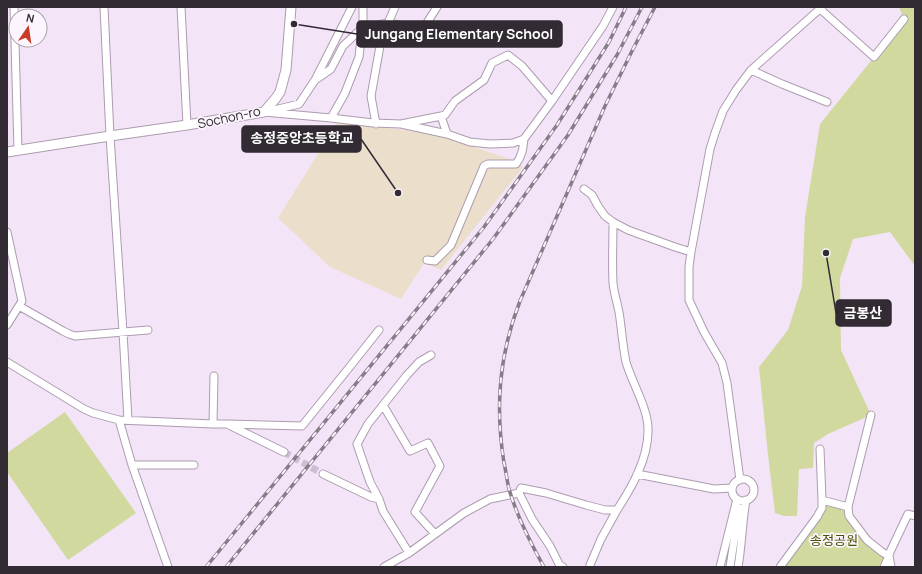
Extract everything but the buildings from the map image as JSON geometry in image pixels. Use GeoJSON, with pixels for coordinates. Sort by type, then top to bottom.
{"type":"FeatureCollection","features":[{"type":"Feature","properties":{"kind":"street"},"geometry":{"type":"LineString","coordinates":[[14,7],[18,150]]}},
{"type":"Feature","properties":{"kind":"street"},"geometry":{"type":"LineString","coordinates":[[104,7],[110,136],[128,420]]}},
{"type":"Feature","properties":{"kind":"street"},"geometry":{"type":"LineString","coordinates":[[181,7],[187,126]]}},
{"type":"Feature","properties":{"kind":"street","name":"Sochon-ro"},"geometry":{"type":"LineString","coordinates":[[7,152],[187,126],[264,112],[280,92],[284,79],[291,7]]}},
{"type":"Feature","properties":{"kind":"street"},"geometry":{"type":"LineString","coordinates":[[264,112],[299,104],[315,80],[352,7]]}},
{"type":"Feature","properties":{"kind":"street"},"geometry":{"type":"LineString","coordinates":[[331,118],[345,93],[359,57],[363,7]]}},
{"type":"Feature","properties":{"kind":"street"},"geometry":{"type":"LineString","coordinates":[[376,124],[371,96],[380,46],[395,7]]}},
{"type":"Feature","properties":{"kind":"street"},"geometry":{"type":"LineString","coordinates":[[315,80],[330,68],[343,46],[362,28],[388,23],[420,30],[425,26],[437,7]]}},
{"type":"Feature","properties":{"kind":"street"},"geometry":{"type":"LineString","coordinates":[[427,260],[435,262],[451,246],[484,166],[488,164],[516,164],[521,158],[524,139],[603,26],[613,7]]}},
{"type":"Feature","properties":{"kind":"street"},"geometry":{"type":"LineString","coordinates":[[740,480],[727,383],[722,363],[706,336],[689,300],[689,267],[691,252],[710,149],[715,133],[723,111],[751,70],[821,8],[874,57],[904,20]]}},
{"type":"Feature","properties":{"kind":"street"},"geometry":{"type":"LineString","coordinates":[[264,112],[376,124],[401,124],[441,116],[445,115],[455,101],[484,80],[492,63],[508,55],[522,66],[552,101]]}},
{"type":"Feature","properties":{"kind":"street"},"geometry":{"type":"LineString","coordinates":[[751,70],[827,102]]}},
{"type":"Feature","properties":{"kind":"street"},"geometry":{"type":"LineString","coordinates":[[441,116],[447,134]]}},
{"type":"Feature","properties":{"kind":"street"},"geometry":{"type":"LineString","coordinates":[[401,124],[447,134],[470,142],[490,144],[513,142],[524,139]]}},
{"type":"Feature","properties":{"kind":"street"},"geometry":{"type":"LineString","coordinates":[[584,189],[592,195],[605,216],[613,222],[628,230],[691,252]]}},
{"type":"Feature","properties":{"kind":"street"},"geometry":{"type":"LineString","coordinates":[[590,565],[601,539],[637,474],[648,440],[647,415],[626,360],[620,313],[613,285],[613,222]]}},
{"type":"Feature","properties":{"kind":"street"},"geometry":{"type":"LineString","coordinates":[[7,232],[22,301],[7,325]]}},
{"type":"Feature","properties":{"kind":"street"},"geometry":{"type":"LineString","coordinates":[[19,306],[75,336],[148,330]]}},
{"type":"Feature","properties":{"kind":"street"},"geometry":{"type":"LineString","coordinates":[[7,362],[84,409],[119,420],[302,426],[379,330]]}},
{"type":"Feature","properties":{"kind":"street"},"geometry":{"type":"LineString","coordinates":[[409,553],[383,511],[379,499],[370,482],[357,444],[368,424],[407,375],[419,362],[431,355]]}},
{"type":"Feature","properties":{"kind":"street"},"geometry":{"type":"LineString","coordinates":[[213,424],[214,376]]}},
{"type":"Feature","properties":{"kind":"street"},"geometry":{"type":"LineString","coordinates":[[383,405],[410,451],[428,444],[440,466],[415,512],[435,534]]}},
{"type":"Feature","properties":{"kind":"street"},"geometry":{"type":"LineString","coordinates":[[871,415],[848,507],[849,516],[867,540],[889,556],[891,567]]}},
{"type":"Feature","properties":{"kind":"street"},"geometry":{"type":"LineString","coordinates":[[119,420],[132,465],[168,567]]}},
{"type":"Feature","properties":{"kind":"street"},"geometry":{"type":"LineString","coordinates":[[227,424],[284,452]]}},
{"type":"Feature","properties":{"kind":"street"},"geometry":{"type":"LineString","coordinates":[[780,567],[822,508],[820,449]]}},
{"type":"Feature","properties":{"kind":"street"},"geometry":{"type":"LineString","coordinates":[[132,465],[194,465]]}},
{"type":"Feature","properties":{"kind":"street"},"geometry":{"type":"LineString","coordinates":[[323,474],[371,497],[379,499]]}},
{"type":"Feature","properties":{"kind":"street"},"geometry":{"type":"LineString","coordinates":[[637,474],[714,489],[732,488]]}},
{"type":"Feature","properties":{"kind":"street"},"geometry":{"type":"LineString","coordinates":[[738,567],[741,552],[744,509],[741,500],[733,495],[732,488],[736,482],[745,480],[753,486],[753,493],[751,496],[741,500]]}},
{"type":"Feature","properties":{"kind":"street"},"geometry":{"type":"LineString","coordinates":[[519,493],[521,488],[546,493],[605,510],[617,510]]}},
{"type":"Feature","properties":{"kind":"street"},"geometry":{"type":"LineString","coordinates":[[384,567],[409,553],[464,513],[490,499],[519,493]]}},
{"type":"Feature","properties":{"kind":"street"},"geometry":{"type":"LineString","coordinates":[[519,493],[532,519],[550,546],[559,564],[563,567]]}},
{"type":"Feature","properties":{"kind":"street"},"geometry":{"type":"LineString","coordinates":[[720,567],[741,500]]}},
{"type":"Feature","properties":{"kind":"street"},"geometry":{"type":"LineString","coordinates":[[730,567],[741,500]]}},
{"type":"Feature","properties":{"kind":"street"},"geometry":{"type":"LineString","coordinates":[[822,500],[848,507]]}},
{"type":"Feature","properties":{"kind":"street"},"geometry":{"type":"LineString","coordinates":[[884,567],[890,552],[912,515]]}},
{"type":"Feature","properties":{"kind":"shaded area"},"geometry":{"type":"Polygon","coordinates":[[[337,123],[429,132],[516,161],[523,167],[441,270],[424,263],[401,299],[330,267],[278,218],[337,123]]]}},
{"type":"Feature","properties":{"kind":"green space"},"geometry":{"type":"Polygon","coordinates":[[[899,7],[915,7],[915,266],[890,232],[853,239],[840,278],[841,350],[871,415],[828,434],[814,443],[813,468],[799,469],[797,516],[784,516],[775,513],[759,367],[788,330],[802,286],[805,217],[820,124],[904,20],[899,7]]]}},
{"type":"Feature","properties":{"kind":"green space"},"geometry":{"type":"Polygon","coordinates":[[[65,412],[136,513],[68,560],[7,472],[7,453],[65,412]]]}},
{"type":"Feature","properties":{"kind":"green space","name":"송정공원"},"geometry":{"type":"Polygon","coordinates":[[[822,500],[848,507],[849,516],[882,552],[891,567],[780,567],[817,517],[822,500]]]}},
{"type":"Feature","properties":{"kind":"tunnel"},"geometry":{"type":"LineString","coordinates":[[284,452],[323,474]]}},
{"type":"Feature","properties":{"kind":"railway"},"geometry":{"type":"LineString","coordinates":[[206,567],[484,227],[557,125],[609,42],[626,7]]}},
{"type":"Feature","properties":{"kind":"railway"},"geometry":{"type":"LineString","coordinates":[[226,567],[493,239],[568,135],[617,55],[642,7]]}},
{"type":"Feature","properties":{"kind":"railway"},"geometry":{"type":"LineString","coordinates":[[544,567],[520,519],[508,486],[501,442],[500,421],[503,361],[507,341],[520,301],[605,106],[655,7]]}},
{"type":"Feature","properties":{"kind":"place","name":"Jungang Elementary School"},"geometry":{"type":"Point","coordinates":[294,24]}},
{"type":"Feature","properties":{"kind":"place","name":"송정중앙초등학교"},"geometry":{"type":"Point","coordinates":[398,193]}},
{"type":"Feature","properties":{"kind":"place","name":"금봉산"},"geometry":{"type":"Point","coordinates":[826,253]}}]}
